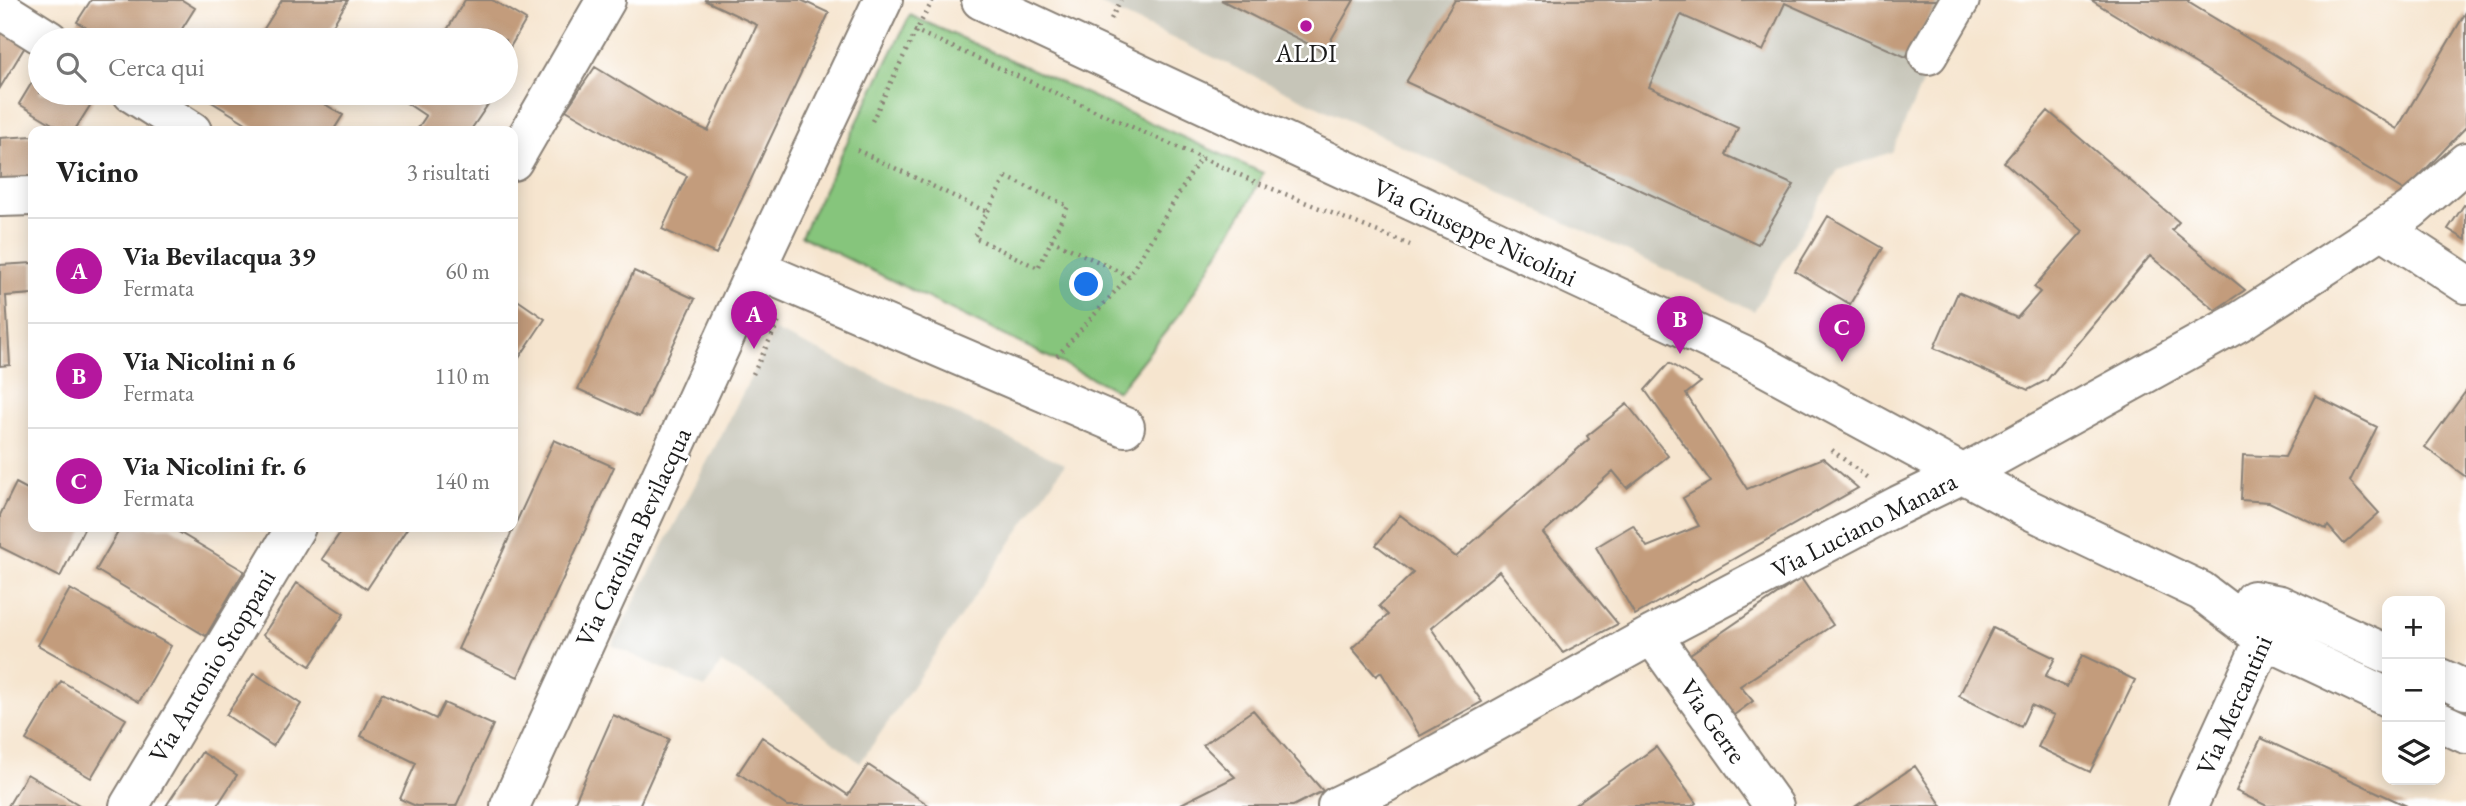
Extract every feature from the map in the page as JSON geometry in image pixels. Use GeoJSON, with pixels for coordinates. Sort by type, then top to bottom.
{"type":"FeatureCollection","features":[{"type":"Feature","properties":{"kind":"street"},"geometry":{"type":"LineString","coordinates":[[518,152],[606,0]]}},
{"type":"Feature","properties":{"kind":"street","name":"Via Carolina Bevilacqua"},"geometry":{"type":"LineString","coordinates":[[510,806],[756,269],[883,0]]}},
{"type":"Feature","properties":{"kind":"street","name":"Via Giuseppe Nicolini"},"geometry":{"type":"LineString","coordinates":[[981,0],[1751,359],[2028,509],[2201,592]]}},
{"type":"Feature","properties":{"kind":"street"},"geometry":{"type":"LineString","coordinates":[[1928,55],[1960,0]]}},
{"type":"Feature","properties":{"kind":"street"},"geometry":{"type":"LineString","coordinates":[[0,9],[31,28]]}},
{"type":"Feature","properties":{"kind":"street"},"geometry":{"type":"LineString","coordinates":[[151,105],[184,126]]}},
{"type":"Feature","properties":{"kind":"street","name":"Via Luciano Manara"},"geometry":{"type":"LineString","coordinates":[[1337,806],[1395,794],[1653,635],[1965,473],[2239,322],[2412,210],[2466,162]]}},
{"type":"Feature","properties":{"kind":"street"},"geometry":{"type":"LineString","coordinates":[[0,197],[28,196]]}},
{"type":"Feature","properties":{"kind":"street"},"geometry":{"type":"LineString","coordinates":[[2382,229],[2466,284]]}},
{"type":"Feature","properties":{"kind":"street"},"geometry":{"type":"LineString","coordinates":[[756,269],[1125,427]]}},
{"type":"Feature","properties":{"kind":"street","name":"Via Antonio Stoppani"},"geometry":{"type":"LineString","coordinates":[[129,806],[293,532]]}},
{"type":"Feature","properties":{"kind":"street"},"geometry":{"type":"LineString","coordinates":[[2201,592],[2280,605],[2382,652]]}},
{"type":"Feature","properties":{"kind":"street"},"geometry":{"type":"LineString","coordinates":[[2201,592],[2264,639],[2382,695]]}},
{"type":"Feature","properties":{"kind":"street","name":"Via Mercantini"},"geometry":{"type":"LineString","coordinates":[[2188,806],[2280,605]]}},
{"type":"Feature","properties":{"kind":"street","name":"Via Gerre"},"geometry":{"type":"LineString","coordinates":[[1653,635],[1774,806]]}},
{"type":"Feature","properties":{"kind":"street"},"geometry":{"type":"LineString","coordinates":[[2445,680],[2466,690]]}},
{"type":"Feature","properties":{"kind":"street"},"geometry":{"type":"LineString","coordinates":[[2445,724],[2466,734]]}},
{"type":"Feature","properties":{"kind":"path"},"geometry":{"type":"LineString","coordinates":[[869,126],[933,0]]}},
{"type":"Feature","properties":{"kind":"path"},"geometry":{"type":"LineString","coordinates":[[916,31],[1201,157],[1422,250]]}},
{"type":"Feature","properties":{"kind":"path"},"geometry":{"type":"LineString","coordinates":[[852,161],[858,149],[987,212]]}},
{"type":"Feature","properties":{"kind":"path"},"geometry":{"type":"LineString","coordinates":[[1033,388],[1054,360],[1129,276],[1201,157]]}},
{"type":"Feature","properties":{"kind":"path"},"geometry":{"type":"LineString","coordinates":[[1006,177],[1068,206],[1038,268],[974,237],[987,212],[1006,177]]}},
{"type":"Feature","properties":{"kind":"path"},"geometry":{"type":"LineString","coordinates":[[1051,240],[1129,276]]}},
{"type":"Feature","properties":{"kind":"path"},"geometry":{"type":"LineString","coordinates":[[775,331],[793,285]]}},
{"type":"Feature","properties":{"kind":"path"},"geometry":{"type":"LineString","coordinates":[[1830,448],[1899,505]]}},
{"type":"Feature","properties":{"kind":"shaded area"},"geometry":{"type":"Polygon","coordinates":[[[1091,0],[1967,0],[1928,70],[1892,152],[1838,170],[1754,311],[1091,0]]]}},
{"type":"Feature","properties":{"kind":"shaded area"},"geometry":{"type":"Polygon","coordinates":[[[775,331],[1065,464],[860,763],[765,688],[721,663],[705,688],[612,645],[775,331]]]}},
{"type":"Feature","properties":{"kind":"green space"},"geometry":{"type":"Polygon","coordinates":[[[910,15],[1263,173],[1250,200],[1183,310],[1118,391],[801,236],[910,15]]]}},
{"type":"Feature","properties":{"kind":"building"},"geometry":{"type":"Polygon","coordinates":[[[91,0],[182,0],[195,8],[182,28],[87,28],[77,22],[91,0]]]}},
{"type":"Feature","properties":{"kind":"building"},"geometry":{"type":"Polygon","coordinates":[[[282,0],[348,0],[331,28],[264,28],[282,0]]]}},
{"type":"Feature","properties":{"kind":"building"},"geometry":{"type":"Polygon","coordinates":[[[465,0],[492,0],[526,20],[518,34],[518,28],[448,28],[465,0]]]}},
{"type":"Feature","properties":{"kind":"building"},"geometry":{"type":"Polygon","coordinates":[[[704,0],[801,0],[829,13],[716,254],[662,229],[687,176],[566,110],[595,67],[674,115],[708,131],[757,25],[704,0]]]}},
{"type":"Feature","properties":{"kind":"building","name":"ALDI"},"geometry":{"type":"Polygon","coordinates":[[[1221,0],[1354,0],[1324,52],[1221,0]]]}},
{"type":"Feature","properties":{"kind":"building"},"geometry":{"type":"Polygon","coordinates":[[[1455,0],[1939,0],[1906,57],[1785,3],[1763,51],[1681,15],[1649,87],[1738,128],[1726,155],[1794,185],[1758,244],[1406,82],[1455,0]]]}},
{"type":"Feature","properties":{"kind":"building"},"geometry":{"type":"Polygon","coordinates":[[[2091,0],[2189,0],[2188,2],[2397,129],[2466,12],[2466,127],[2405,191],[2091,0]]]}},
{"type":"Feature","properties":{"kind":"building"},"geometry":{"type":"Polygon","coordinates":[[[0,29],[26,45],[0,88],[0,29]]]}},
{"type":"Feature","properties":{"kind":"building"},"geometry":{"type":"Polygon","coordinates":[[[28,89],[28,105],[90,105],[77,126],[56,126],[19,104],[28,89]]]}},
{"type":"Feature","properties":{"kind":"building"},"geometry":{"type":"Polygon","coordinates":[[[217,105],[326,105],[343,115],[336,126],[251,126],[217,105]]]}},
{"type":"Feature","properties":{"kind":"building"},"geometry":{"type":"Polygon","coordinates":[[[410,105],[488,105],[473,126],[419,126],[426,116],[410,105]]]}},
{"type":"Feature","properties":{"kind":"building"},"geometry":{"type":"Polygon","coordinates":[[[2048,111],[2179,222],[2172,230],[2245,290],[2215,310],[2150,256],[2047,380],[2028,390],[1934,348],[1958,292],[2017,318],[2040,292],[2034,287],[2083,231],[2004,162],[2048,111]]]}},
{"type":"Feature","properties":{"kind":"building"},"geometry":{"type":"Polygon","coordinates":[[[28,136],[28,181],[0,183],[0,138],[28,136]]]}},
{"type":"Feature","properties":{"kind":"building"},"geometry":{"type":"Polygon","coordinates":[[[2464,205],[2466,206],[2466,240],[2448,229],[2464,205]]]}},
{"type":"Feature","properties":{"kind":"building"},"geometry":{"type":"Polygon","coordinates":[[[1828,216],[1883,248],[1850,304],[1795,271],[1828,216]]]}},
{"type":"Feature","properties":{"kind":"building"},"geometry":{"type":"Polygon","coordinates":[[[28,263],[28,294],[6,296],[10,365],[0,366],[0,265],[28,263]]]}},
{"type":"Feature","properties":{"kind":"building"},"geometry":{"type":"Polygon","coordinates":[[[634,271],[695,299],[639,417],[578,389],[634,271]]]}},
{"type":"Feature","properties":{"kind":"building"},"geometry":{"type":"Polygon","coordinates":[[[518,300],[545,319],[518,360],[518,300]]]}},
{"type":"Feature","properties":{"kind":"building"},"geometry":{"type":"Polygon","coordinates":[[[1669,363],[1701,382],[1686,394],[1747,489],[1823,458],[1858,488],[1635,615],[1596,547],[1633,525],[1647,547],[1699,526],[1683,498],[1711,482],[1645,390],[1669,363]]]}},
{"type":"Feature","properties":{"kind":"building"},"geometry":{"type":"Polygon","coordinates":[[[2466,391],[2466,477],[2425,447],[2466,391]]]}},
{"type":"Feature","properties":{"kind":"building"},"geometry":{"type":"Polygon","coordinates":[[[2315,396],[2377,427],[2350,481],[2379,513],[2344,544],[2328,526],[2326,529],[2269,502],[2241,500],[2243,455],[2285,457],[2315,396]]]}},
{"type":"Feature","properties":{"kind":"building"},"geometry":{"type":"Polygon","coordinates":[[[1627,404],[1668,456],[1627,488],[1613,471],[1543,533],[1618,624],[1563,653],[1499,571],[1431,628],[1482,702],[1420,736],[1381,672],[1376,676],[1352,648],[1388,615],[1379,606],[1413,573],[1376,545],[1400,515],[1456,557],[1589,439],[1587,436],[1627,404]]]}},
{"type":"Feature","properties":{"kind":"building"},"geometry":{"type":"Polygon","coordinates":[[[554,440],[614,467],[518,677],[458,649],[512,532],[518,532],[518,518],[554,440]]]}},
{"type":"Feature","properties":{"kind":"building"},"geometry":{"type":"Polygon","coordinates":[[[16,483],[28,489],[28,532],[82,532],[60,577],[0,547],[0,515],[16,483]]]}},
{"type":"Feature","properties":{"kind":"building"},"geometry":{"type":"Polygon","coordinates":[[[118,532],[178,532],[244,571],[206,636],[96,570],[118,532]]]}},
{"type":"Feature","properties":{"kind":"building"},"geometry":{"type":"Polygon","coordinates":[[[341,532],[405,532],[367,589],[322,559],[341,532]]]}},
{"type":"Feature","properties":{"kind":"building"},"geometry":{"type":"Polygon","coordinates":[[[1801,578],[1833,625],[1740,686],[1753,701],[1730,718],[1680,661],[1801,578]]]}},
{"type":"Feature","properties":{"kind":"building"},"geometry":{"type":"Polygon","coordinates":[[[297,583],[344,614],[310,666],[263,635],[297,583]]]}},
{"type":"Feature","properties":{"kind":"building"},"geometry":{"type":"Polygon","coordinates":[[[70,589],[171,646],[139,702],[38,645],[70,589]]]}},
{"type":"Feature","properties":{"kind":"building"},"geometry":{"type":"Polygon","coordinates":[[[1993,628],[2055,658],[2045,677],[2067,687],[2082,655],[2135,680],[2090,772],[2038,747],[2054,715],[2031,705],[2021,727],[1959,696],[1993,628]]]}},
{"type":"Feature","properties":{"kind":"building"},"geometry":{"type":"Polygon","coordinates":[[[254,673],[301,704],[273,746],[226,715],[254,673]]]}},
{"type":"Feature","properties":{"kind":"building"},"geometry":{"type":"Polygon","coordinates":[[[61,681],[126,719],[91,778],[26,740],[61,681]]]}},
{"type":"Feature","properties":{"kind":"building"},"geometry":{"type":"Polygon","coordinates":[[[382,693],[436,719],[444,703],[493,725],[456,806],[416,806],[400,799],[416,763],[361,736],[382,693]]]}},
{"type":"Feature","properties":{"kind":"building"},"geometry":{"type":"Polygon","coordinates":[[[1253,710],[1323,791],[1293,806],[1177,806],[1235,777],[1203,745],[1253,710]]]}},
{"type":"Feature","properties":{"kind":"building"},"geometry":{"type":"Polygon","coordinates":[[[613,715],[669,739],[639,806],[573,806],[613,715]]]}},
{"type":"Feature","properties":{"kind":"building"},"geometry":{"type":"Polygon","coordinates":[[[762,737],[848,795],[868,765],[930,806],[787,806],[738,773],[762,737]]]}},
{"type":"Feature","properties":{"kind":"building"},"geometry":{"type":"Polygon","coordinates":[[[2261,738],[2407,806],[2267,806],[2236,791],[2261,738]]]}},
{"type":"Feature","properties":{"kind":"building"},"geometry":{"type":"Polygon","coordinates":[[[1656,747],[1696,803],[1692,806],[1573,806],[1656,747]]]}},
{"type":"Feature","properties":{"kind":"building"},"geometry":{"type":"Polygon","coordinates":[[[202,752],[237,775],[217,806],[166,806],[202,752]]]}},
{"type":"Feature","properties":{"kind":"building"},"geometry":{"type":"Polygon","coordinates":[[[1915,766],[1942,806],[1856,806],[1915,766]]]}},
{"type":"Feature","properties":{"kind":"building"},"geometry":{"type":"Polygon","coordinates":[[[27,774],[81,806],[8,806],[27,774]]]}},
{"type":"Feature","properties":{"kind":"place","name":"ALDI"},"geometry":{"type":"Point","coordinates":[1306,26]}},
{"type":"Feature","properties":{"kind":"place","name":"Via Bevilacqua 39"},"geometry":{"type":"Point","coordinates":[754,349]}},
{"type":"Feature","properties":{"kind":"place","name":"Via Nicolini n 6"},"geometry":{"type":"Point","coordinates":[1680,354]}},
{"type":"Feature","properties":{"kind":"place","name":"Via Nicolini fr. 6"},"geometry":{"type":"Point","coordinates":[1842,362]}}]}
